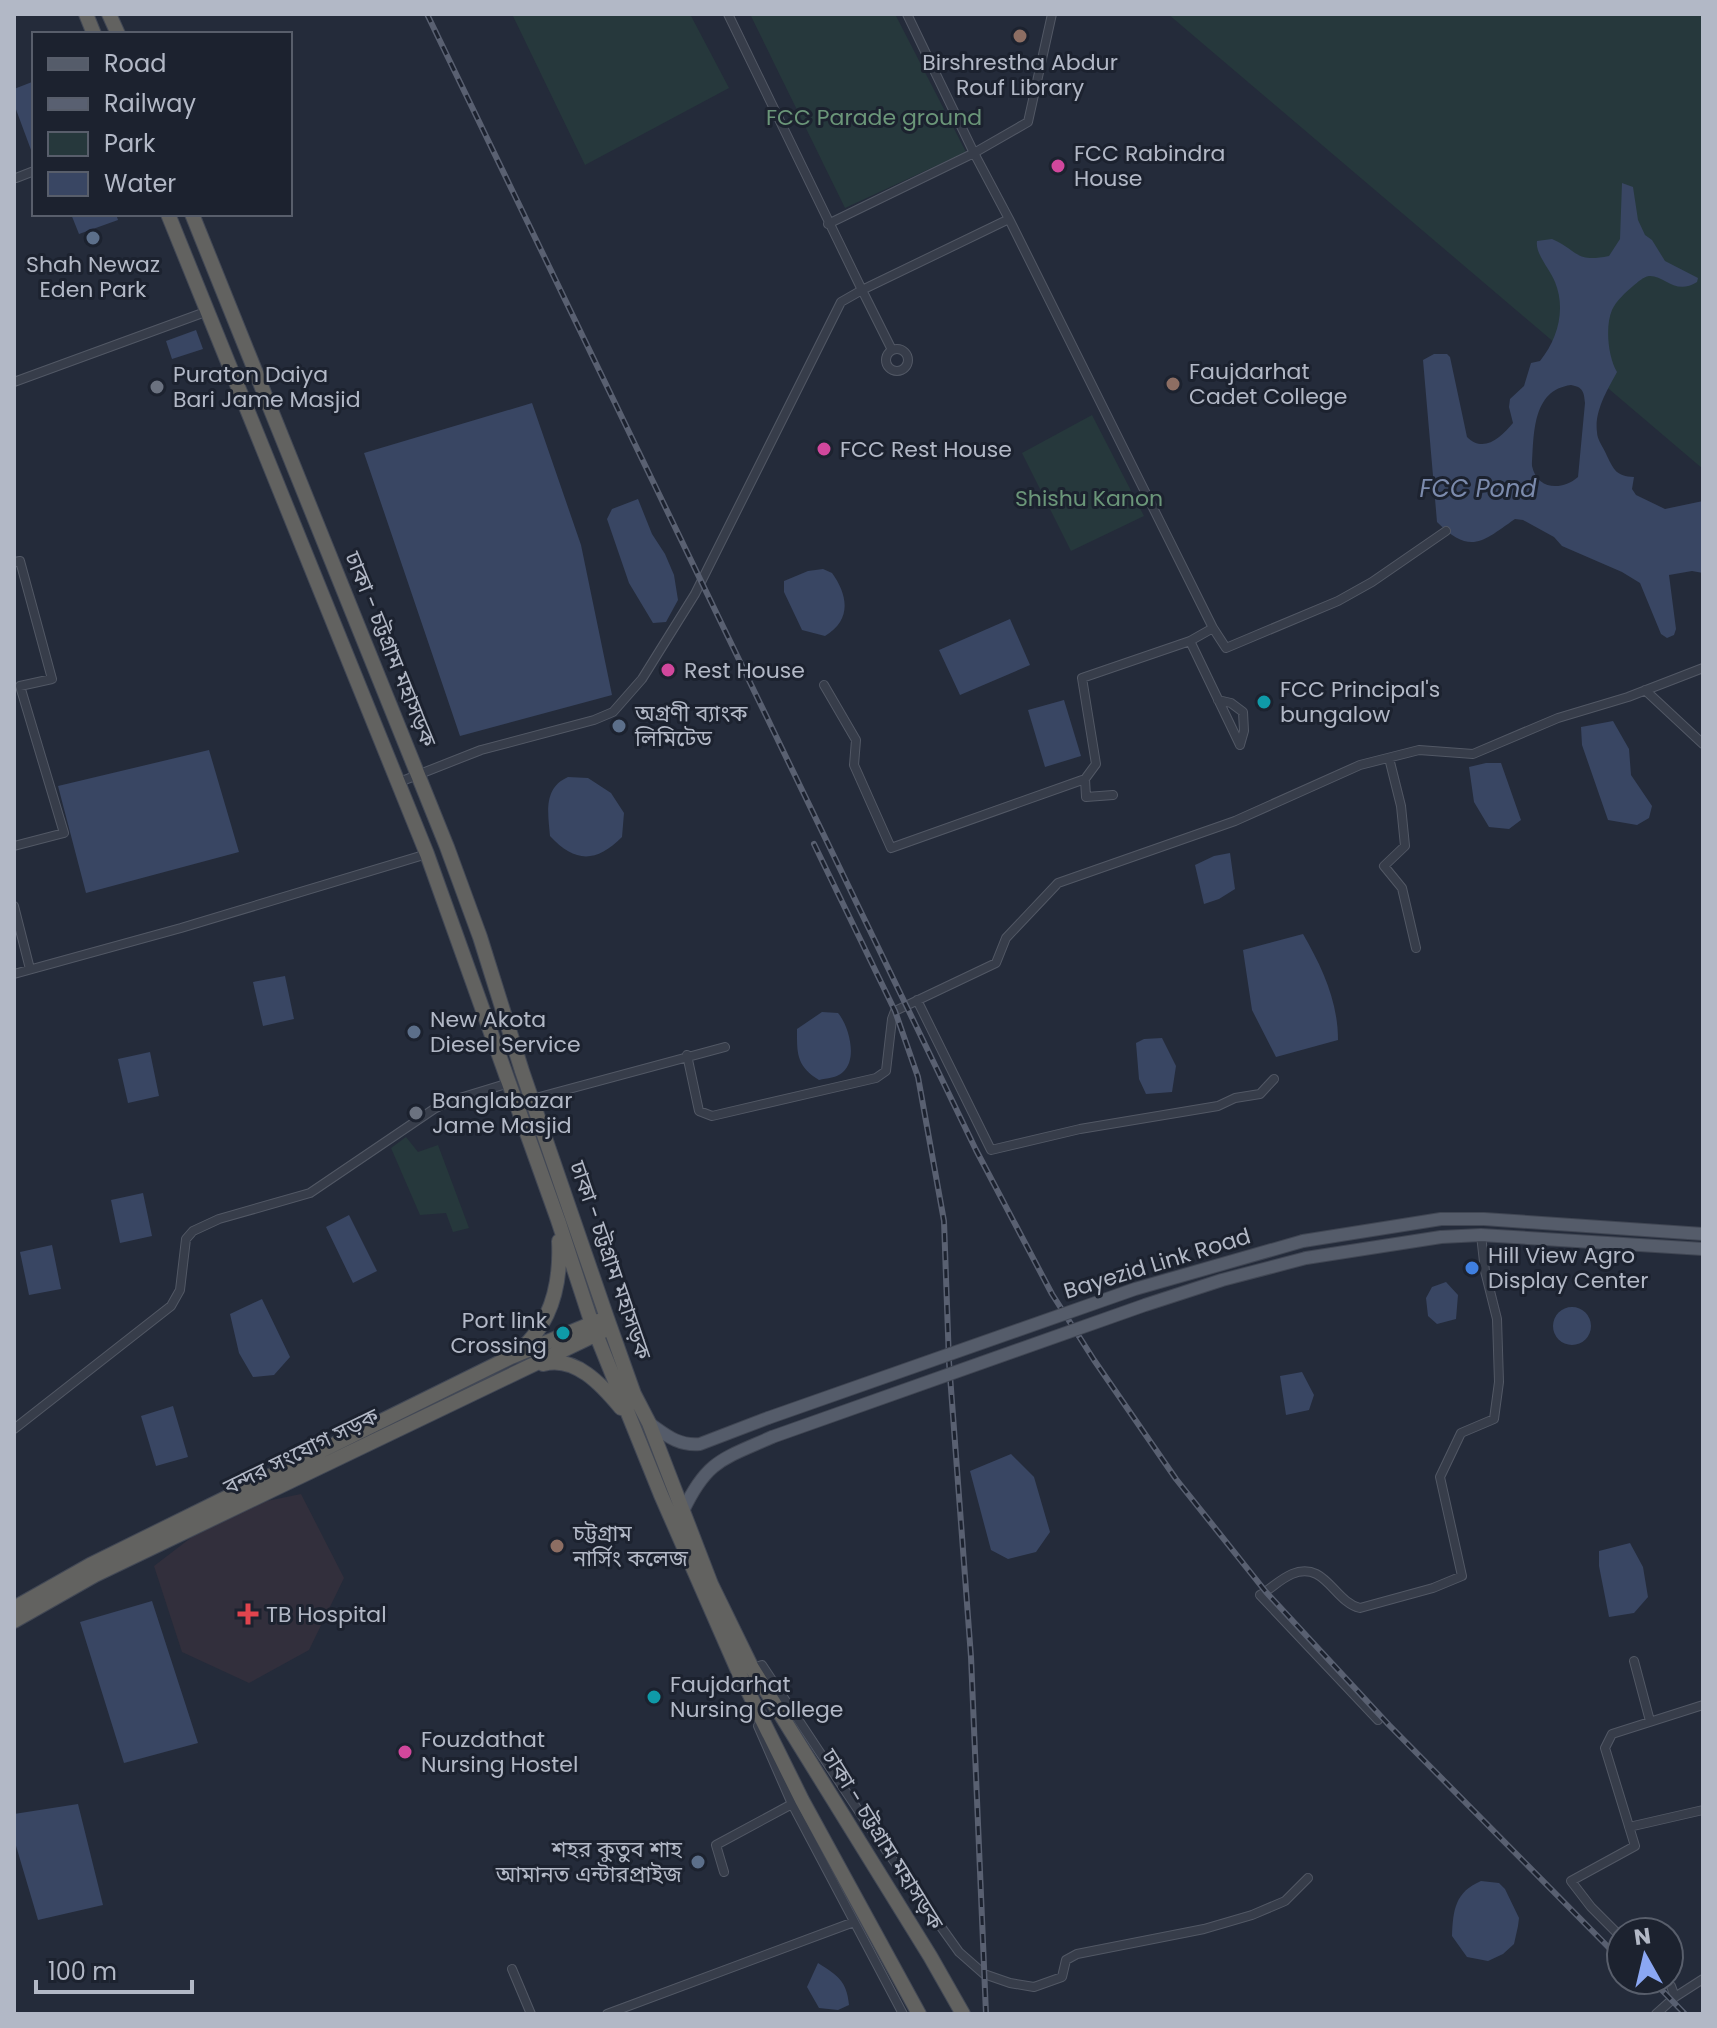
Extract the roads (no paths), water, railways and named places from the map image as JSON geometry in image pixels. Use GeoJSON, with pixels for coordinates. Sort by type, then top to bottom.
{"type":"FeatureCollection","features":[{"type":"Feature","properties":{"kind":"highway","name":"ঢাকা - চট্টগ্রাম মহাসড়ক"},"geometry":{"type":"LineString","coordinates":[[169,216],[427,854],[558,1220],[601,1326],[649,1423],[711,1584],[802,1800],[919,2014]]}},
{"type":"Feature","properties":{"kind":"highway","name":"ঢাকা - চট্টগ্রাম মহাসড়ক"},"geometry":{"type":"LineString","coordinates":[[193,216],[480,937],[631,1420],[720,1632],[930,1956],[963,2014]]}},
{"type":"Feature","properties":{"kind":"highway"},"geometry":{"type":"LineString","coordinates":[[515,1364],[552,1306],[560,1255],[558,1220]]}},
{"type":"Feature","properties":{"kind":"highway","name":"বন্দর সংযোগ সড়ক"},"geometry":{"type":"LineString","coordinates":[[14,1608],[90,1565],[601,1326]]}},
{"type":"Feature","properties":{"kind":"highway"},"geometry":{"type":"LineString","coordinates":[[515,1364],[562,1362],[583,1372],[605,1388],[631,1420]]}},
{"type":"Feature","properties":{"kind":"highway","name":"বন্দর সংযোগ সড়ক"},"geometry":{"type":"LineString","coordinates":[[14,1621],[95,1575],[515,1364]]}},
{"type":"Feature","properties":{"kind":"main road","name":"Bayezid Link Road"},"geometry":{"type":"LineString","coordinates":[[649,1423],[678,1443],[700,1444],[1135,1289],[1303,1241],[1441,1219],[1484,1219],[1703,1234]]}},
{"type":"Feature","properties":{"kind":"main road","name":"Bayezid Link Road"},"geometry":{"type":"LineString","coordinates":[[683,1511],[696,1484],[724,1458],[772,1437],[1171,1297],[1306,1258],[1428,1239],[1481,1235],[1703,1249]]}},
{"type":"Feature","properties":{"kind":"street"},"geometry":{"type":"LineString","coordinates":[[728,14],[892,350]]}},
{"type":"Feature","properties":{"kind":"street"},"geometry":{"type":"LineString","coordinates":[[907,14],[974,153],[1213,628],[1226,648],[1338,601],[1372,582],[1446,531]]}},
{"type":"Feature","properties":{"kind":"street"},"geometry":{"type":"LineString","coordinates":[[828,224],[974,153],[1028,122],[1052,14]]}},
{"type":"Feature","properties":{"kind":"street"},"geometry":{"type":"LineString","coordinates":[[16,178],[32,172]]}},
{"type":"Feature","properties":{"kind":"street"},"geometry":{"type":"LineString","coordinates":[[397,783],[481,750],[594,720],[613,712],[642,679],[695,594],[841,302],[1009,219]]}},
{"type":"Feature","properties":{"kind":"street"},"geometry":{"type":"LineString","coordinates":[[14,382],[208,311]]}},
{"type":"Feature","properties":{"kind":"street"},"geometry":{"type":"LineString","coordinates":[[14,562],[20,561],[52,679],[20,686],[64,833],[14,846]]}},
{"type":"Feature","properties":{"kind":"street"},"geometry":{"type":"LineString","coordinates":[[824,685],[856,740],[854,765],[891,848],[1085,779],[1096,764],[1082,678],[1190,641],[1213,628]]}},
{"type":"Feature","properties":{"kind":"street"},"geometry":{"type":"LineString","coordinates":[[1190,641],[1218,700],[1240,745],[1245,723],[1243,712],[1231,703],[1218,700]]}},
{"type":"Feature","properties":{"kind":"street"},"geometry":{"type":"LineString","coordinates":[[687,1055],[699,1111],[712,1116],[876,1078],[886,1071],[895,1011],[996,963],[1006,938],[1058,883],[1235,821],[1360,765],[1419,750],[1473,754],[1558,718],[1703,668]]}},
{"type":"Feature","properties":{"kind":"street"},"geometry":{"type":"LineString","coordinates":[[1645,690],[1703,744]]}},
{"type":"Feature","properties":{"kind":"street"},"geometry":{"type":"LineString","coordinates":[[1389,758],[1401,806],[1405,846],[1384,866],[1402,888],[1416,948]]}},
{"type":"Feature","properties":{"kind":"street"},"geometry":{"type":"LineString","coordinates":[[1085,779],[1087,802],[1113,795]]}},
{"type":"Feature","properties":{"kind":"street"},"geometry":{"type":"LineString","coordinates":[[14,974],[181,928],[427,854]]}},
{"type":"Feature","properties":{"kind":"street"},"geometry":{"type":"LineString","coordinates":[[14,906],[30,969]]}},
{"type":"Feature","properties":{"kind":"street"},"geometry":{"type":"LineString","coordinates":[[917,1000],[991,1150],[1080,1129],[1218,1106],[1235,1098],[1260,1094],[1274,1079]]}},
{"type":"Feature","properties":{"kind":"street"},"geometry":{"type":"LineString","coordinates":[[532,1099],[725,1047]]}},
{"type":"Feature","properties":{"kind":"street"},"geometry":{"type":"LineString","coordinates":[[14,1429],[171,1306],[180,1290],[186,1239],[193,1231],[219,1219],[310,1193],[434,1109],[509,1083]]}},
{"type":"Feature","properties":{"kind":"street"},"geometry":{"type":"LineString","coordinates":[[1378,1720],[1260,1595],[1289,1575],[1303,1570],[1317,1573],[1328,1580],[1349,1605],[1360,1608],[1433,1588],[1462,1576],[1440,1477],[1461,1433],[1494,1419],[1499,1382],[1497,1319],[1485,1271],[1481,1235]]}},
{"type":"Feature","properties":{"kind":"street"},"geometry":{"type":"LineString","coordinates":[[720,1632],[792,1804],[903,2014]]}},
{"type":"Feature","properties":{"kind":"street"},"geometry":{"type":"LineString","coordinates":[[1634,1661],[1650,1721]]}},
{"type":"Feature","properties":{"kind":"street"},"geometry":{"type":"LineString","coordinates":[[746,1670],[762,1665],[866,1822],[959,1952],[984,1974],[1034,1987],[1062,1977],[1066,1960],[1077,1954],[1204,1929],[1252,1915],[1285,1901],[1308,1878]]}},
{"type":"Feature","properties":{"kind":"street"},"geometry":{"type":"LineString","coordinates":[[1605,1921],[1571,1881],[1635,1846],[1605,1748],[1612,1734],[1703,1705]]}},
{"type":"Feature","properties":{"kind":"street"},"geometry":{"type":"LineString","coordinates":[[724,1872],[716,1845],[792,1804]]}},
{"type":"Feature","properties":{"kind":"street"},"geometry":{"type":"LineString","coordinates":[[1629,1827],[1703,1810]]}},
{"type":"Feature","properties":{"kind":"street"},"geometry":{"type":"LineString","coordinates":[[607,2014],[854,1922]]}},
{"type":"Feature","properties":{"kind":"street"},"geometry":{"type":"LineString","coordinates":[[512,1969],[531,2014]]}},
{"type":"Feature","properties":{"kind":"street"},"geometry":{"type":"LineString","coordinates":[[1656,2014],[1703,1979]]}},
{"type":"Feature","properties":{"kind":"water"},"geometry":{"type":"Polygon","coordinates":[[[32,82],[32,153],[14,104],[14,89],[32,82]]]}},
{"type":"Feature","properties":{"kind":"water","name":"FCC Pond"},"geometry":{"type":"Polygon","coordinates":[[[1622,183],[1633,187],[1638,220],[1645,235],[1652,240],[1665,261],[1698,278],[1697,282],[1682,287],[1647,277],[1630,288],[1616,303],[1608,333],[1611,358],[1617,372],[1602,400],[1597,424],[1598,438],[1614,469],[1619,474],[1634,477],[1632,489],[1636,495],[1665,509],[1703,501],[1703,573],[1692,571],[1669,575],[1676,629],[1674,635],[1667,638],[1661,634],[1640,583],[1562,546],[1554,537],[1523,520],[1515,519],[1477,542],[1459,539],[1437,522],[1423,360],[1434,354],[1450,357],[1467,437],[1480,444],[1492,442],[1513,423],[1510,399],[1524,386],[1531,363],[1540,361],[1556,333],[1560,313],[1558,292],[1538,251],[1537,241],[1552,239],[1578,255],[1598,258],[1609,256],[1620,239],[1622,183]],[[1571,385],[1549,395],[1542,404],[1535,428],[1532,466],[1539,480],[1551,486],[1565,485],[1578,477],[1585,403],[1582,391],[1571,385]]]}},
{"type":"Feature","properties":{"kind":"water"},"geometry":{"type":"Polygon","coordinates":[[[72,216],[117,216],[118,220],[79,234],[72,216]]]}},
{"type":"Feature","properties":{"kind":"water"},"geometry":{"type":"Polygon","coordinates":[[[196,330],[203,349],[172,359],[166,341],[196,330]]]}},
{"type":"Feature","properties":{"kind":"water"},"geometry":{"type":"Polygon","coordinates":[[[532,403],[581,545],[612,695],[460,736],[364,453],[532,403]]]}},
{"type":"Feature","properties":{"kind":"water"},"geometry":{"type":"Polygon","coordinates":[[[638,499],[674,575],[678,600],[666,622],[653,623],[629,583],[607,519],[612,509],[638,499]]]}},
{"type":"Feature","properties":{"kind":"water"},"geometry":{"type":"Polygon","coordinates":[[[823,569],[832,573],[837,581],[845,607],[840,622],[825,636],[802,630],[784,592],[784,581],[808,571],[823,569]]]}},
{"type":"Feature","properties":{"kind":"water"},"geometry":{"type":"Polygon","coordinates":[[[1010,619],[1030,665],[960,695],[939,650],[1010,619]]]}},
{"type":"Feature","properties":{"kind":"water"},"geometry":{"type":"Polygon","coordinates":[[[1064,700],[1081,756],[1045,767],[1028,710],[1064,700]]]}},
{"type":"Feature","properties":{"kind":"water"},"geometry":{"type":"Polygon","coordinates":[[[1613,721],[1629,749],[1631,775],[1652,806],[1649,818],[1637,825],[1608,820],[1582,745],[1581,727],[1613,721]]]}},
{"type":"Feature","properties":{"kind":"water"},"geometry":{"type":"Polygon","coordinates":[[[209,750],[239,852],[86,893],[58,786],[209,750]]]}},
{"type":"Feature","properties":{"kind":"water"},"geometry":{"type":"Polygon","coordinates":[[[1501,763],[1521,820],[1509,829],[1489,827],[1474,802],[1469,767],[1501,763]]]}},
{"type":"Feature","properties":{"kind":"water"},"geometry":{"type":"Polygon","coordinates":[[[568,777],[588,778],[611,793],[624,813],[622,837],[603,852],[577,855],[550,836],[548,810],[551,794],[568,777]]]}},
{"type":"Feature","properties":{"kind":"water"},"geometry":{"type":"Polygon","coordinates":[[[1230,853],[1235,889],[1204,904],[1195,865],[1230,853]]]}},
{"type":"Feature","properties":{"kind":"water"},"geometry":{"type":"Polygon","coordinates":[[[1303,934],[1328,985],[1338,1040],[1276,1057],[1252,1010],[1243,950],[1303,934]]]}},
{"type":"Feature","properties":{"kind":"water"},"geometry":{"type":"Polygon","coordinates":[[[285,976],[294,1019],[263,1026],[253,982],[285,976]]]}},
{"type":"Feature","properties":{"kind":"water"},"geometry":{"type":"Polygon","coordinates":[[[822,1012],[838,1013],[846,1026],[851,1051],[848,1066],[843,1072],[819,1080],[806,1070],[799,1058],[797,1029],[822,1012]]]}},
{"type":"Feature","properties":{"kind":"water"},"geometry":{"type":"Polygon","coordinates":[[[1162,1038],[1176,1066],[1172,1092],[1146,1094],[1139,1079],[1136,1043],[1144,1039],[1162,1038]]]}},
{"type":"Feature","properties":{"kind":"water"},"geometry":{"type":"Polygon","coordinates":[[[150,1052],[159,1096],[128,1103],[118,1059],[150,1052]]]}},
{"type":"Feature","properties":{"kind":"water"},"geometry":{"type":"Polygon","coordinates":[[[143,1193],[152,1236],[120,1243],[111,1200],[143,1193]]]}},
{"type":"Feature","properties":{"kind":"water"},"geometry":{"type":"Polygon","coordinates":[[[349,1215],[377,1271],[353,1283],[326,1227],[349,1215]]]}},
{"type":"Feature","properties":{"kind":"water"},"geometry":{"type":"Polygon","coordinates":[[[52,1245],[61,1289],[29,1295],[20,1252],[52,1245]]]}},
{"type":"Feature","properties":{"kind":"water"},"geometry":{"type":"Polygon","coordinates":[[[1446,1282],[1458,1295],[1456,1319],[1437,1324],[1428,1316],[1426,1298],[1432,1287],[1446,1282]]]}},
{"type":"Feature","properties":{"kind":"water"},"geometry":{"type":"Polygon","coordinates":[[[262,1299],[290,1357],[274,1375],[253,1377],[239,1353],[230,1314],[262,1299]]]}},
{"type":"Feature","properties":{"kind":"water"},"geometry":{"type":"Polygon","coordinates":[[[1572,1307],[1586,1312],[1591,1326],[1586,1340],[1572,1345],[1558,1340],[1553,1326],[1558,1312],[1572,1307]]]}},
{"type":"Feature","properties":{"kind":"water"},"geometry":{"type":"Polygon","coordinates":[[[1302,1372],[1314,1395],[1309,1410],[1286,1415],[1280,1376],[1302,1372]]]}},
{"type":"Feature","properties":{"kind":"water"},"geometry":{"type":"Polygon","coordinates":[[[173,1406],[188,1457],[156,1466],[141,1416],[173,1406]]]}},
{"type":"Feature","properties":{"kind":"water"},"geometry":{"type":"Polygon","coordinates":[[[1011,1454],[1034,1477],[1050,1532],[1036,1552],[1008,1559],[991,1550],[970,1471],[1011,1454]]]}},
{"type":"Feature","properties":{"kind":"water"},"geometry":{"type":"Polygon","coordinates":[[[1630,1543],[1643,1567],[1648,1597],[1634,1613],[1609,1617],[1599,1551],[1630,1543]]]}},
{"type":"Feature","properties":{"kind":"water"},"geometry":{"type":"Polygon","coordinates":[[[152,1601],[198,1743],[124,1763],[80,1622],[152,1601]]]}},
{"type":"Feature","properties":{"kind":"water"},"geometry":{"type":"Polygon","coordinates":[[[78,1804],[103,1905],[38,1920],[14,1839],[14,1814],[78,1804]]]}},
{"type":"Feature","properties":{"kind":"water"},"geometry":{"type":"Polygon","coordinates":[[[1481,1881],[1499,1883],[1519,1918],[1514,1944],[1488,1961],[1467,1957],[1452,1936],[1457,1903],[1472,1885],[1481,1881]]]}},
{"type":"Feature","properties":{"kind":"water"},"geometry":{"type":"Polygon","coordinates":[[[818,1963],[840,1980],[849,2005],[838,2010],[819,2008],[807,1987],[818,1963]]]}},
{"type":"Feature","properties":{"kind":"railway"},"geometry":{"type":"LineString","coordinates":[[427,14],[976,1150],[1052,1294],[1176,1479],[1266,1592],[1389,1725],[1605,1944]]}},
{"type":"Feature","properties":{"kind":"railway"},"geometry":{"type":"LineString","coordinates":[[814,844],[895,1011],[918,1077],[944,1221],[949,1362],[971,1657],[986,2014]]}},
{"type":"Feature","properties":{"kind":"railway"},"geometry":{"type":"LineString","coordinates":[[1668,1996],[1685,2014]]}},
{"type":"Feature","properties":{"kind":"place","name":"Birshrestha Abdur Rouf Library"},"geometry":{"type":"Point","coordinates":[1020,36]}},
{"type":"Feature","properties":{"kind":"place","name":"FCC Rabindra House"},"geometry":{"type":"Point","coordinates":[1058,166]}},
{"type":"Feature","properties":{"kind":"place","name":"Shah Newaz Eden Park"},"geometry":{"type":"Point","coordinates":[93,238]}},
{"type":"Feature","properties":{"kind":"place","name":"Faujdarhat Cadet College"},"geometry":{"type":"Point","coordinates":[1173,384]}},
{"type":"Feature","properties":{"kind":"place","name":"Puraton Daiya Bari Jame Masjid"},"geometry":{"type":"Point","coordinates":[157,387]}},
{"type":"Feature","properties":{"kind":"place","name":"FCC Rest House"},"geometry":{"type":"Point","coordinates":[824,449]}},
{"type":"Feature","properties":{"kind":"place","name":"Rest House"},"geometry":{"type":"Point","coordinates":[668,670]}},
{"type":"Feature","properties":{"kind":"place","name":"FCC Principal's bungalow"},"geometry":{"type":"Point","coordinates":[1264,702]}},
{"type":"Feature","properties":{"kind":"place","name":"অগ্রণী ব্যাংক লিমিটেড"},"geometry":{"type":"Point","coordinates":[619,726]}},
{"type":"Feature","properties":{"kind":"place","name":"New Akota Diesel Service"},"geometry":{"type":"Point","coordinates":[414,1032]}},
{"type":"Feature","properties":{"kind":"place","name":"Banglabazar Jame Masjid"},"geometry":{"type":"Point","coordinates":[416,1113]}},
{"type":"Feature","properties":{"kind":"place","name":"Hill View Agro Display Center"},"geometry":{"type":"Point","coordinates":[1472,1268]}},
{"type":"Feature","properties":{"kind":"place","name":"Port link Crossing"},"geometry":{"type":"Point","coordinates":[563,1333]}},
{"type":"Feature","properties":{"kind":"place","name":"চট্টগ্রাম নার্সিং কলেজ"},"geometry":{"type":"Point","coordinates":[557,1546]}},
{"type":"Feature","properties":{"kind":"place","name":"TB Hospital"},"geometry":{"type":"Point","coordinates":[248,1614]}},
{"type":"Feature","properties":{"kind":"place","name":"Faujdarhat Nursing College"},"geometry":{"type":"Point","coordinates":[654,1697]}},
{"type":"Feature","properties":{"kind":"place","name":"Fouzdathat Nursing Hostel"},"geometry":{"type":"Point","coordinates":[405,1752]}},
{"type":"Feature","properties":{"kind":"place","name":"শহর কুতুব শাহ আমানত এন্টারপ্রাইজ"},"geometry":{"type":"Point","coordinates":[698,1862]}},
{"type":"Feature","properties":{"kind":"park label","name":"FCC Parade ground"},"geometry":{"type":"Point","coordinates":[874,117]}},
{"type":"Feature","properties":{"kind":"park label","name":"Shishu Kanon"},"geometry":{"type":"Point","coordinates":[1089,498]}}]}
